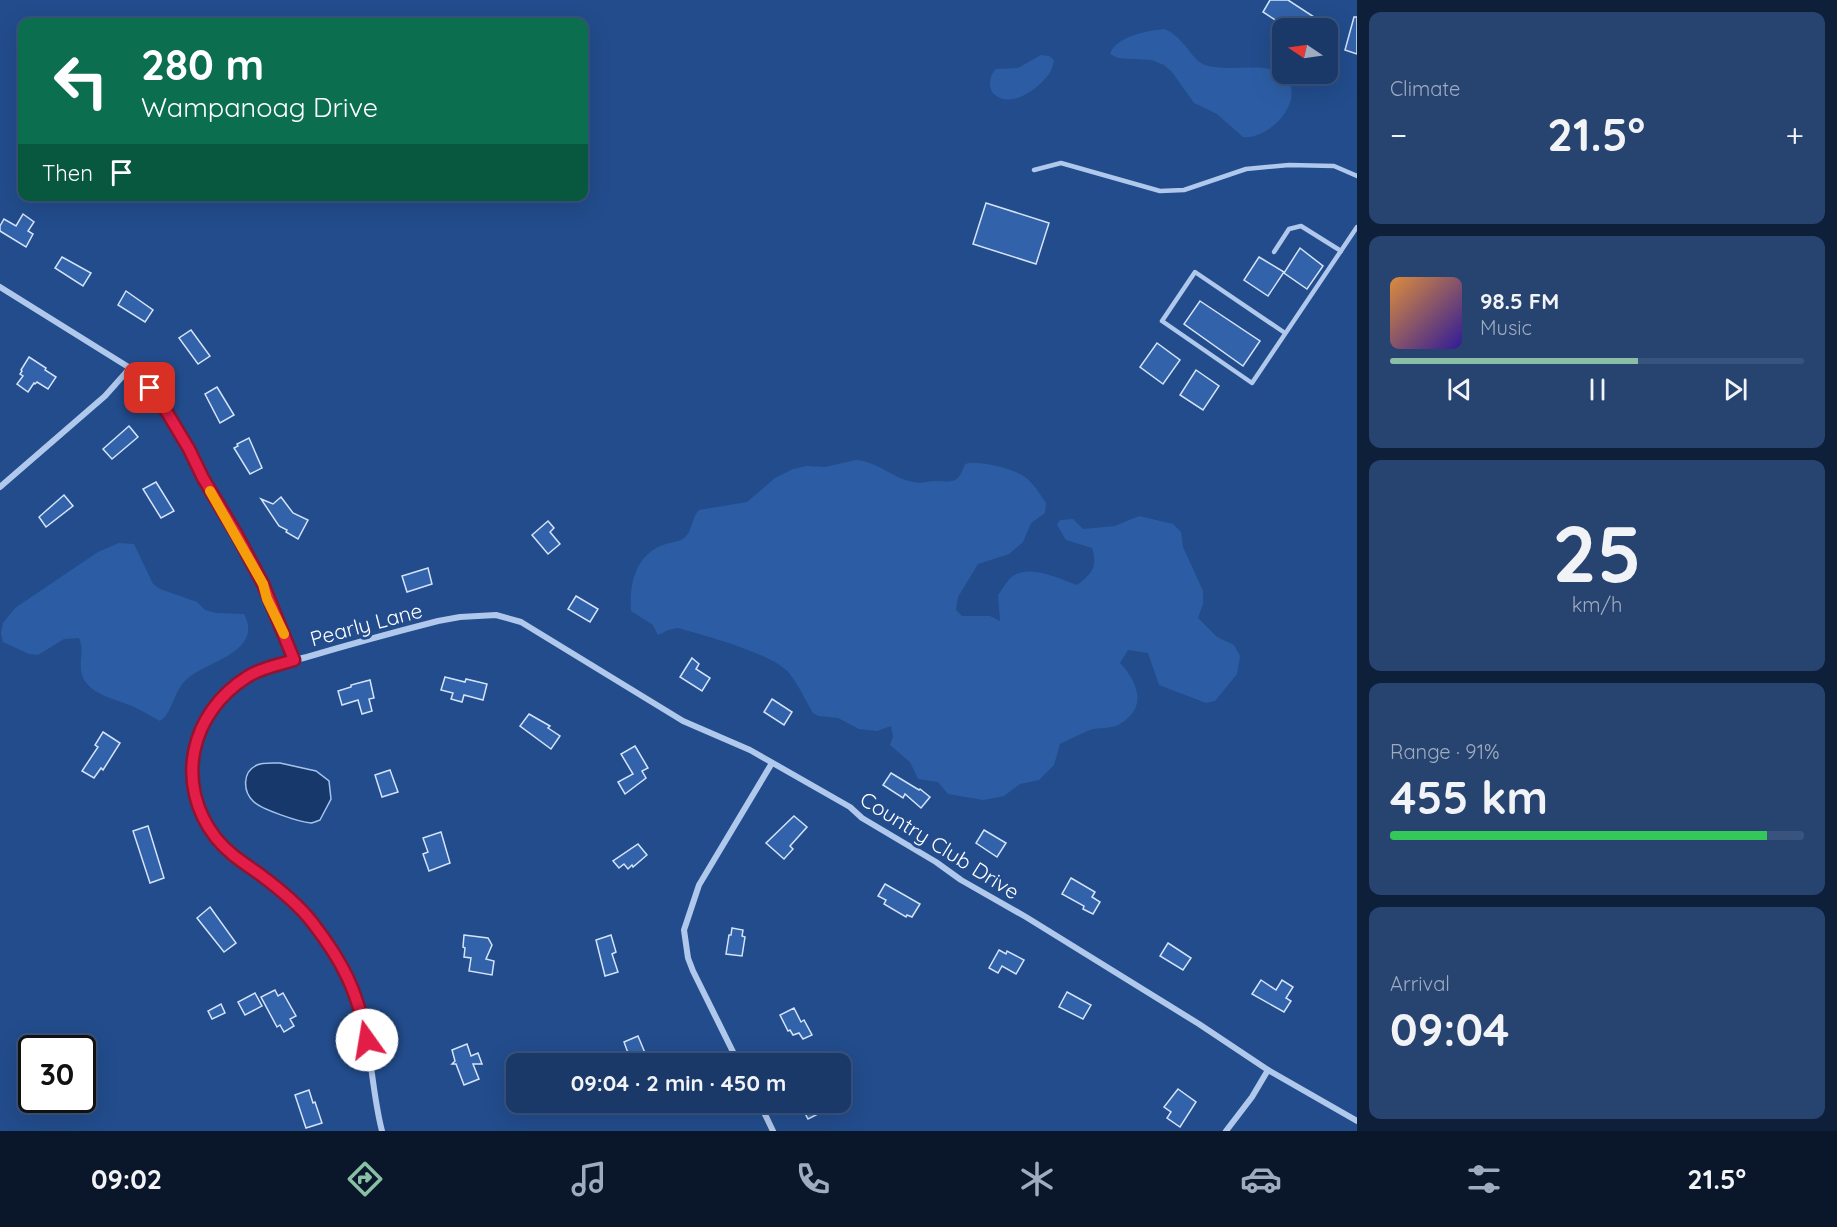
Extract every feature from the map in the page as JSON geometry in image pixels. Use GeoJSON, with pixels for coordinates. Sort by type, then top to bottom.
{"type":"FeatureCollection","features":[{"type":"Feature","properties":{"kind":"street"},"geometry":{"type":"LineString","coordinates":[[0,287],[130,368],[156,397],[189,449],[263,584],[294,660]]}},
{"type":"Feature","properties":{"kind":"street"},"geometry":{"type":"LineString","coordinates":[[0,487],[105,396],[130,368]]}},
{"type":"Feature","properties":{"kind":"street","name":"Pearly Lane"},"geometry":{"type":"LineString","coordinates":[[381,1131],[375,1106],[363,1021],[350,980],[343,966],[310,920],[267,881],[234,858],[216,838],[201,815],[195,793],[193,759],[195,744],[200,729],[212,709],[248,675],[294,660],[438,621],[460,616],[496,615]]}},
{"type":"Feature","properties":{"kind":"street","name":"Country Club Drive"},"geometry":{"type":"LineString","coordinates":[[496,615],[521,622],[677,717],[750,750],[850,807],[862,818],[936,862],[961,880],[1026,917],[1199,1024],[1268,1070],[1357,1121]]}},
{"type":"Feature","properties":{"kind":"street"},"geometry":{"type":"LineString","coordinates":[[734,1053],[693,971],[688,958],[684,930],[699,885],[772,763]]}},
{"type":"Feature","properties":{"kind":"street"},"geometry":{"type":"LineString","coordinates":[[1226,1131],[1252,1097],[1268,1070]]}},
{"type":"Feature","properties":{"kind":"street"},"geometry":{"type":"LineString","coordinates":[[764,1113],[773,1131]]}},
{"type":"Feature","properties":{"kind":"lane"},"geometry":{"type":"LineString","coordinates":[[1034,170],[1061,163],[1160,191],[1184,190],[1246,169],[1289,165],[1334,166],[1357,176]]}},
{"type":"Feature","properties":{"kind":"lane"},"geometry":{"type":"LineString","coordinates":[[1274,252],[1289,230],[1301,226],[1341,251]]}},
{"type":"Feature","properties":{"kind":"lane"},"geometry":{"type":"LineString","coordinates":[[1285,333],[1195,272],[1162,321],[1252,383],[1357,227]]}},
{"type":"Feature","properties":{"kind":"shaded area"},"geometry":{"type":"Polygon","coordinates":[[[1164,29],[1171,32],[1205,65],[1272,69],[1272,84],[1290,84],[1291,87],[1288,107],[1282,117],[1264,132],[1243,137],[1217,114],[1194,103],[1172,72],[1164,65],[1152,60],[1118,58],[1110,54],[1119,43],[1141,33],[1164,29]]]}},
{"type":"Feature","properties":{"kind":"shaded area"},"geometry":{"type":"Polygon","coordinates":[[[1041,55],[1049,56],[1054,60],[1045,79],[1025,95],[1017,98],[1009,100],[995,95],[990,82],[996,69],[1018,68],[1041,55]]]}},
{"type":"Feature","properties":{"kind":"shaded area"},"geometry":{"type":"Polygon","coordinates":[[[856,460],[872,464],[905,480],[919,483],[955,480],[965,464],[978,463],[995,466],[1025,477],[1046,503],[1045,513],[1031,523],[1023,542],[1009,554],[978,564],[958,597],[956,610],[962,616],[990,616],[1000,621],[998,595],[1013,576],[1020,573],[1037,572],[1077,585],[1087,577],[1094,565],[1092,548],[1066,540],[1057,525],[1060,520],[1073,519],[1083,529],[1115,526],[1139,516],[1173,524],[1181,532],[1183,547],[1203,591],[1203,604],[1198,618],[1217,637],[1234,645],[1240,656],[1237,674],[1215,701],[1206,703],[1159,685],[1148,653],[1128,650],[1120,663],[1136,687],[1137,704],[1127,719],[1115,726],[1090,730],[1060,744],[1054,765],[1039,780],[1020,784],[1004,796],[983,800],[948,794],[938,782],[918,779],[910,762],[890,745],[893,737],[891,726],[877,731],[859,729],[838,718],[813,713],[789,673],[769,659],[737,646],[678,628],[658,635],[653,625],[631,611],[633,580],[641,562],[656,548],[685,537],[699,510],[747,502],[775,478],[793,469],[807,466],[825,467],[856,460]]]}},
{"type":"Feature","properties":{"kind":"shaded area"},"geometry":{"type":"Polygon","coordinates":[[[119,543],[134,544],[153,584],[160,589],[197,602],[205,610],[216,613],[244,614],[248,627],[246,638],[240,647],[182,684],[168,713],[160,721],[101,694],[89,686],[82,675],[79,638],[64,639],[38,655],[29,654],[3,642],[1,633],[3,623],[15,608],[98,552],[119,543]]]}},
{"type":"Feature","properties":{"kind":"shaded area"},"geometry":{"type":"Polygon","coordinates":[[[262,763],[280,763],[316,771],[329,781],[331,799],[320,820],[311,823],[289,818],[263,808],[250,797],[246,782],[252,768],[262,763]]]}},
{"type":"Feature","properties":{"kind":"building"},"geometry":{"type":"Polygon","coordinates":[[[1270,0],[1288,0],[1316,18],[1272,18],[1263,12],[1270,0]]]}},
{"type":"Feature","properties":{"kind":"building"},"geometry":{"type":"Polygon","coordinates":[[[1354,17],[1357,17],[1357,54],[1345,50],[1354,17]]]}},
{"type":"Feature","properties":{"kind":"building"},"geometry":{"type":"Polygon","coordinates":[[[986,203],[1049,223],[1036,264],[973,244],[986,203]]]}},
{"type":"Feature","properties":{"kind":"building"},"geometry":{"type":"Polygon","coordinates":[[[23,214],[34,222],[28,231],[33,234],[26,247],[0,231],[4,219],[16,226],[23,214]]]}},
{"type":"Feature","properties":{"kind":"building"},"geometry":{"type":"Polygon","coordinates":[[[1300,248],[1323,266],[1307,289],[1284,273],[1300,248]]]}},
{"type":"Feature","properties":{"kind":"building"},"geometry":{"type":"Polygon","coordinates":[[[62,257],[91,273],[83,286],[55,268],[62,257]]]}},
{"type":"Feature","properties":{"kind":"building"},"geometry":{"type":"Polygon","coordinates":[[[1259,257],[1284,272],[1268,296],[1244,280],[1259,257]]]}},
{"type":"Feature","properties":{"kind":"building"},"geometry":{"type":"Polygon","coordinates":[[[126,291],[153,310],[145,322],[118,305],[126,291]]]}},
{"type":"Feature","properties":{"kind":"building"},"geometry":{"type":"Polygon","coordinates":[[[1200,301],[1260,341],[1243,366],[1184,324],[1200,301]]]}},
{"type":"Feature","properties":{"kind":"building"},"geometry":{"type":"Polygon","coordinates":[[[191,330],[210,356],[198,364],[179,338],[191,330]]]}},
{"type":"Feature","properties":{"kind":"building"},"geometry":{"type":"Polygon","coordinates":[[[1157,343],[1180,360],[1163,384],[1140,367],[1157,343]]]}},
{"type":"Feature","properties":{"kind":"building"},"geometry":{"type":"Polygon","coordinates":[[[29,357],[56,377],[48,389],[37,382],[28,392],[17,384],[23,376],[20,374],[21,370],[29,357]]]}},
{"type":"Feature","properties":{"kind":"building"},"geometry":{"type":"Polygon","coordinates":[[[1196,370],[1219,386],[1203,410],[1180,395],[1196,370]]]}},
{"type":"Feature","properties":{"kind":"building"},"geometry":{"type":"Polygon","coordinates":[[[217,387],[234,415],[220,423],[205,394],[217,387]]]}},
{"type":"Feature","properties":{"kind":"building"},"geometry":{"type":"Polygon","coordinates":[[[129,426],[138,437],[112,459],[103,449],[129,426]]]}},
{"type":"Feature","properties":{"kind":"building"},"geometry":{"type":"Polygon","coordinates":[[[249,438],[262,468],[250,474],[234,448],[249,438]]]}},
{"type":"Feature","properties":{"kind":"building"},"geometry":{"type":"Polygon","coordinates":[[[156,482],[174,511],[161,518],[143,489],[156,482]]]}},
{"type":"Feature","properties":{"kind":"building"},"geometry":{"type":"Polygon","coordinates":[[[64,495],[73,506],[46,527],[39,517],[64,495]]]}},
{"type":"Feature","properties":{"kind":"building"},"geometry":{"type":"Polygon","coordinates":[[[281,497],[293,513],[308,520],[298,539],[279,526],[261,499],[273,504],[281,497]]]}},
{"type":"Feature","properties":{"kind":"building"},"geometry":{"type":"Polygon","coordinates":[[[548,521],[554,528],[550,532],[560,544],[548,554],[532,535],[548,521]]]}},
{"type":"Feature","properties":{"kind":"building"},"geometry":{"type":"Polygon","coordinates":[[[428,568],[432,584],[407,592],[402,576],[428,568]]]}},
{"type":"Feature","properties":{"kind":"building"},"geometry":{"type":"Polygon","coordinates":[[[576,596],[598,609],[590,622],[568,609],[576,596]]]}},
{"type":"Feature","properties":{"kind":"building"},"geometry":{"type":"Polygon","coordinates":[[[692,658],[699,664],[696,669],[710,678],[702,691],[680,677],[692,658]]]}},
{"type":"Feature","properties":{"kind":"building"},"geometry":{"type":"Polygon","coordinates":[[[445,677],[487,684],[483,700],[464,695],[462,702],[451,699],[453,693],[441,690],[445,677]]]}},
{"type":"Feature","properties":{"kind":"building"},"geometry":{"type":"Polygon","coordinates":[[[370,680],[374,698],[369,699],[372,711],[362,714],[358,700],[342,705],[338,691],[370,680]]]}},
{"type":"Feature","properties":{"kind":"building"},"geometry":{"type":"Polygon","coordinates":[[[772,699],[792,712],[784,725],[764,712],[772,699]]]}},
{"type":"Feature","properties":{"kind":"building"},"geometry":{"type":"Polygon","coordinates":[[[529,714],[550,726],[548,728],[560,736],[551,749],[520,726],[529,714]]]}},
{"type":"Feature","properties":{"kind":"building"},"geometry":{"type":"Polygon","coordinates":[[[103,732],[120,743],[103,770],[101,768],[94,778],[82,771],[98,747],[95,745],[103,732]]]}},
{"type":"Feature","properties":{"kind":"building"},"geometry":{"type":"Polygon","coordinates":[[[635,746],[648,768],[642,771],[646,778],[625,794],[618,782],[633,774],[621,754],[635,746]]]}},
{"type":"Feature","properties":{"kind":"building"},"geometry":{"type":"Polygon","coordinates":[[[390,770],[398,792],[382,797],[375,775],[390,770]]]}},
{"type":"Feature","properties":{"kind":"building"},"geometry":{"type":"Polygon","coordinates":[[[891,773],[930,797],[921,808],[905,794],[903,798],[883,785],[891,773]]]}},
{"type":"Feature","properties":{"kind":"building"},"geometry":{"type":"Polygon","coordinates":[[[794,816],[807,827],[790,846],[793,849],[784,859],[766,843],[794,816]]]}},
{"type":"Feature","properties":{"kind":"building"},"geometry":{"type":"Polygon","coordinates":[[[148,826],[164,878],[150,883],[133,831],[148,826]]]}},
{"type":"Feature","properties":{"kind":"building"},"geometry":{"type":"Polygon","coordinates":[[[984,830],[1006,843],[997,857],[976,843],[984,830]]]}},
{"type":"Feature","properties":{"kind":"building"},"geometry":{"type":"Polygon","coordinates":[[[441,832],[450,863],[429,871],[423,854],[428,852],[423,838],[441,832]]]}},
{"type":"Feature","properties":{"kind":"building"},"geometry":{"type":"Polygon","coordinates":[[[638,844],[647,855],[633,867],[632,865],[628,869],[624,864],[619,868],[613,861],[638,844]]]}},
{"type":"Feature","properties":{"kind":"building"},"geometry":{"type":"Polygon","coordinates":[[[1071,878],[1095,892],[1092,897],[1100,902],[1093,914],[1083,909],[1084,906],[1062,894],[1071,878]]]}},
{"type":"Feature","properties":{"kind":"building"},"geometry":{"type":"Polygon","coordinates":[[[885,884],[920,904],[912,917],[907,915],[906,917],[884,904],[886,900],[878,896],[885,884]]]}},
{"type":"Feature","properties":{"kind":"building"},"geometry":{"type":"Polygon","coordinates":[[[210,907],[236,943],[224,952],[197,918],[210,907]]]}},
{"type":"Feature","properties":{"kind":"building"},"geometry":{"type":"Polygon","coordinates":[[[732,928],[743,930],[742,936],[745,937],[742,956],[726,954],[732,928]]]}},
{"type":"Feature","properties":{"kind":"building"},"geometry":{"type":"Polygon","coordinates":[[[464,935],[488,938],[492,945],[486,959],[494,961],[492,975],[469,971],[471,958],[464,957],[464,935]]]}},
{"type":"Feature","properties":{"kind":"building"},"geometry":{"type":"Polygon","coordinates":[[[611,935],[616,952],[612,954],[618,972],[605,976],[596,940],[611,935]]]}},
{"type":"Feature","properties":{"kind":"building"},"geometry":{"type":"Polygon","coordinates":[[[1168,943],[1191,958],[1183,970],[1160,956],[1168,943]]]}},
{"type":"Feature","properties":{"kind":"building"},"geometry":{"type":"Polygon","coordinates":[[[999,950],[1006,954],[1007,951],[1024,960],[1016,974],[1002,966],[998,973],[989,968],[999,950]]]}},
{"type":"Feature","properties":{"kind":"building"},"geometry":{"type":"Polygon","coordinates":[[[1261,980],[1276,990],[1282,980],[1293,987],[1286,998],[1291,1001],[1284,1012],[1252,994],[1261,980]]]}},
{"type":"Feature","properties":{"kind":"building"},"geometry":{"type":"Polygon","coordinates":[[[275,990],[278,996],[283,993],[296,1016],[290,1019],[294,1026],[284,1032],[280,1025],[277,1027],[261,997],[275,990]]]}},
{"type":"Feature","properties":{"kind":"building"},"geometry":{"type":"Polygon","coordinates":[[[1067,992],[1091,1005],[1083,1019],[1059,1007],[1067,992]]]}},
{"type":"Feature","properties":{"kind":"building"},"geometry":{"type":"Polygon","coordinates":[[[255,993],[262,1006],[245,1015],[238,1002],[255,993]]]}},
{"type":"Feature","properties":{"kind":"building"},"geometry":{"type":"Polygon","coordinates":[[[221,1004],[225,1013],[212,1019],[208,1011],[221,1004]]]}},
{"type":"Feature","properties":{"kind":"building"},"geometry":{"type":"Polygon","coordinates":[[[794,1008],[801,1022],[804,1020],[812,1035],[803,1039],[799,1033],[793,1035],[790,1030],[788,1031],[780,1015],[794,1008]]]}},
{"type":"Feature","properties":{"kind":"building"},"geometry":{"type":"Polygon","coordinates":[[[638,1036],[645,1053],[628,1053],[624,1042],[638,1036]]]}},
{"type":"Feature","properties":{"kind":"building"},"geometry":{"type":"Polygon","coordinates":[[[467,1044],[471,1056],[478,1053],[482,1064],[473,1064],[479,1079],[464,1085],[456,1064],[452,1064],[455,1061],[452,1050],[467,1044]]]}},
{"type":"Feature","properties":{"kind":"building"},"geometry":{"type":"Polygon","coordinates":[[[1178,1089],[1196,1102],[1180,1127],[1167,1118],[1171,1112],[1164,1107],[1178,1089]]]}},
{"type":"Feature","properties":{"kind":"building"},"geometry":{"type":"Polygon","coordinates":[[[309,1090],[322,1123],[306,1128],[295,1095],[309,1090]]]}},
{"type":"Feature","properties":{"kind":"building"},"geometry":{"type":"Polygon","coordinates":[[[805,1113],[820,1113],[808,1119],[805,1113]]]}},
{"type":"Feature","properties":{"kind":"slow traffic"},"geometry":{"type":"LineString","coordinates":[[210,491],[263,584],[267,599],[284,634]]}},
{"type":"Feature","properties":{"kind":"route"},"geometry":{"type":"LineString","coordinates":[[150,388],[189,449],[263,584],[267,599],[294,660],[248,675],[216,703],[207,715],[195,744],[193,759],[196,800],[201,815],[216,838],[234,858],[259,874],[310,920],[343,966],[350,980],[367,1040]]}}]}
